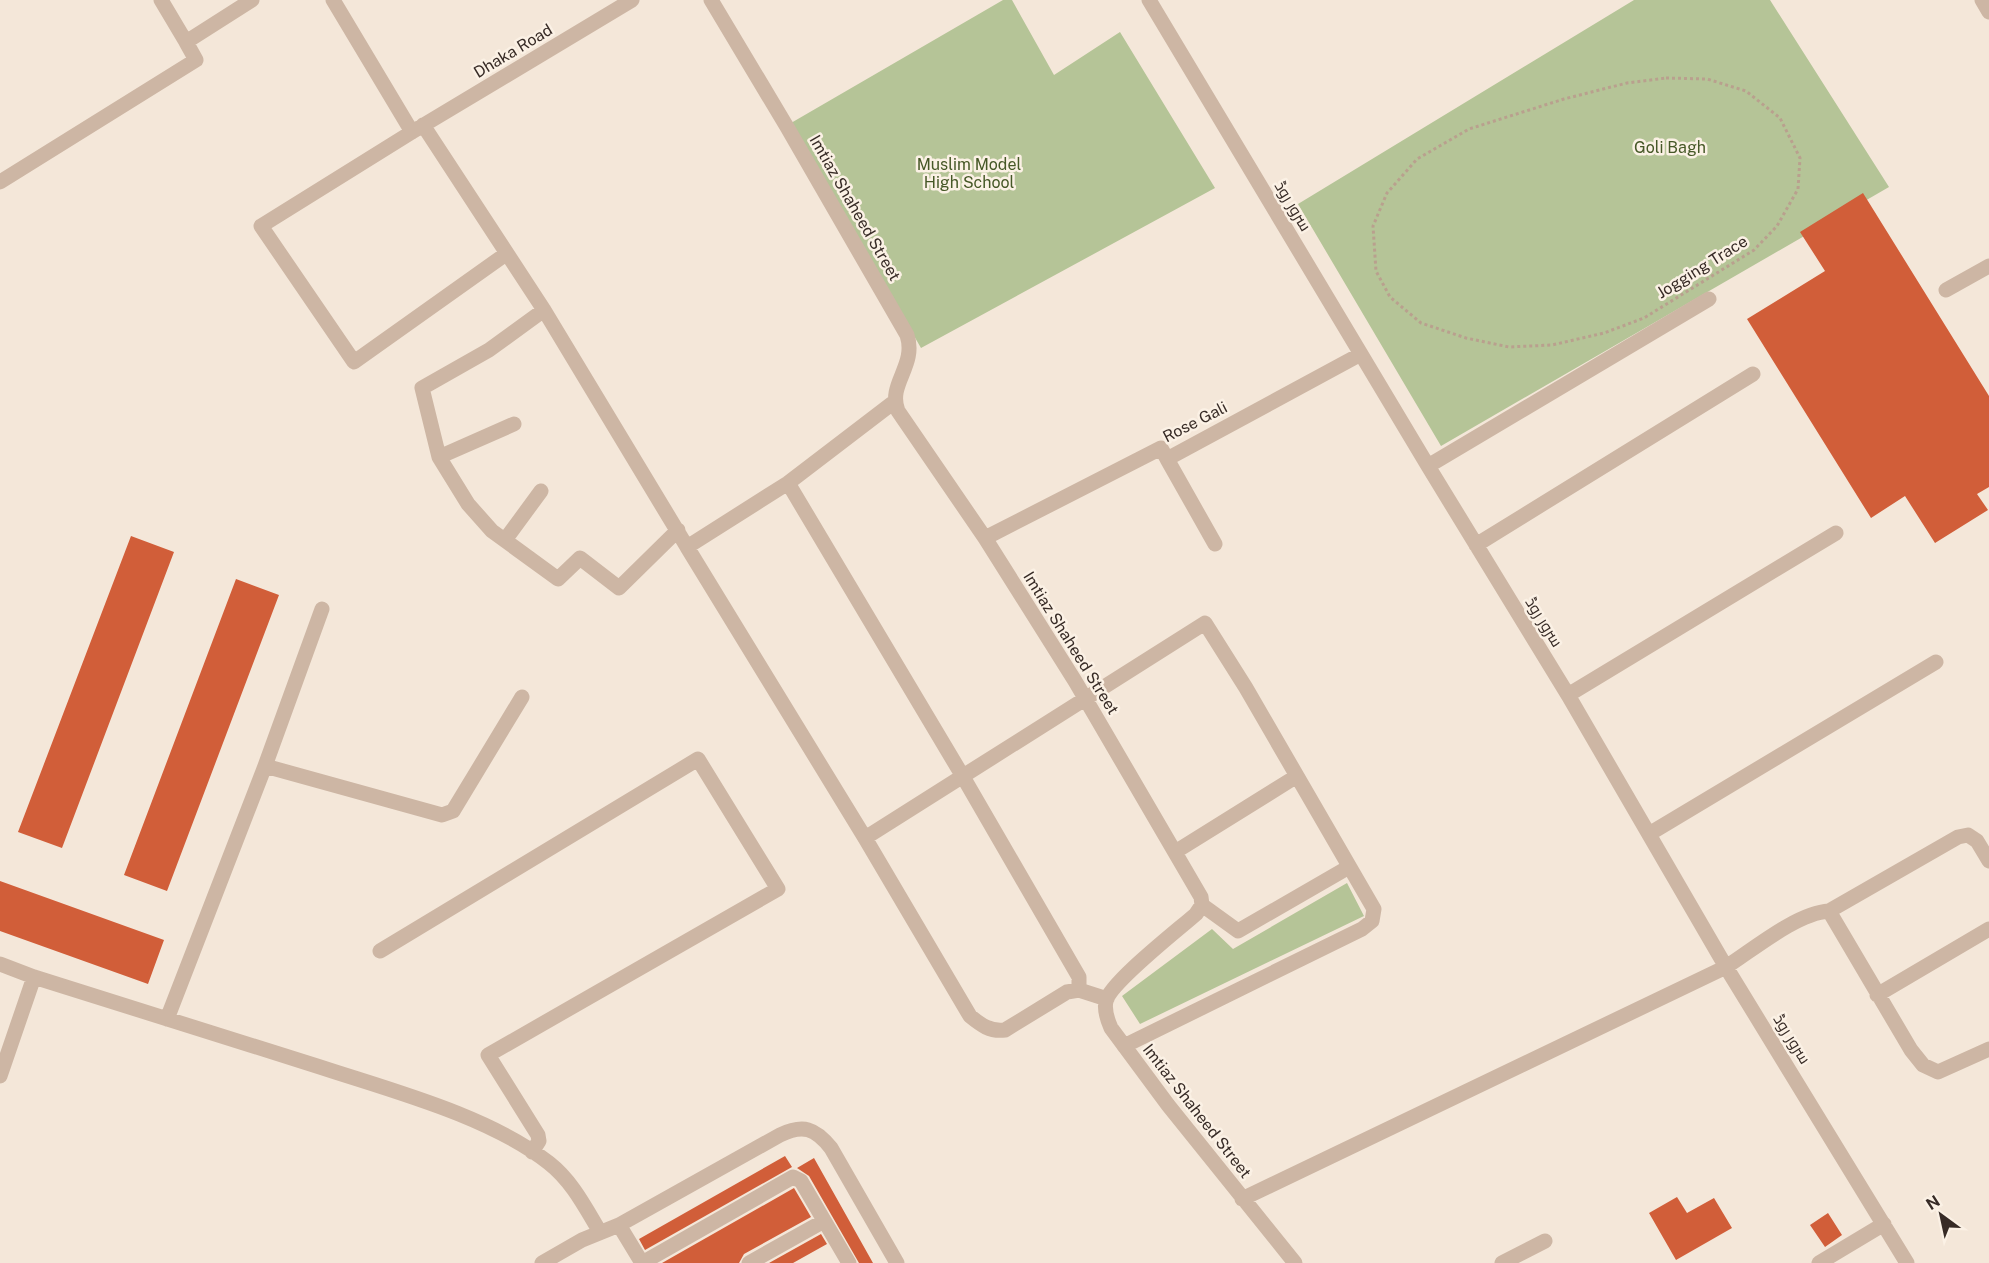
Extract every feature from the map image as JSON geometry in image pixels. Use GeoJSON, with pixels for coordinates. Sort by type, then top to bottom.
{"type":"FeatureCollection","features":[{"type":"Feature","properties":{"kind":"street"},"geometry":{"type":"LineString","coordinates":[[0,182],[196,60],[161,0]]}},
{"type":"Feature","properties":{"kind":"street"},"geometry":{"type":"LineString","coordinates":[[186,42],[252,0]]}},
{"type":"Feature","properties":{"kind":"street"},"geometry":{"type":"LineString","coordinates":[[333,0],[418,129],[544,310],[865,838],[970,1016],[981,1025],[995,1031],[1005,1030],[1067,992],[1079,990],[1107,999],[1117,984],[1196,914],[1202,905],[1238,931],[1349,867]]}},
{"type":"Feature","properties":{"kind":"street","name":"Dhaka Road"},"geometry":{"type":"LineString","coordinates":[[506,254],[354,362],[261,226],[632,0]]}},
{"type":"Feature","properties":{"kind":"street","name":"Imtiaz Shaheed Street"},"geometry":{"type":"LineString","coordinates":[[711,0],[907,335],[911,346],[895,394],[894,402],[898,411],[985,538],[1086,699],[1198,889],[1202,905]]}},
{"type":"Feature","properties":{"kind":"street","name":"سرور روڈ"},"geometry":{"type":"LineString","coordinates":[[1149,0],[1568,695],[1726,967],[1907,1263]]}},
{"type":"Feature","properties":{"kind":"street"},"geometry":{"type":"LineString","coordinates":[[1982,0],[1989,12]]}},
{"type":"Feature","properties":{"kind":"street"},"geometry":{"type":"LineString","coordinates":[[1947,290],[1989,266]]}},
{"type":"Feature","properties":{"kind":"street"},"geometry":{"type":"LineString","coordinates":[[1428,466],[1709,298]]}},
{"type":"Feature","properties":{"kind":"street"},"geometry":{"type":"LineString","coordinates":[[544,310],[489,350],[422,388],[439,457],[468,504],[492,531],[558,579],[580,558],[619,588],[678,530]]}},
{"type":"Feature","properties":{"kind":"street","name":"Rose Gali"},"geometry":{"type":"LineString","coordinates":[[985,538],[1161,448],[1167,459],[1361,354]]}},
{"type":"Feature","properties":{"kind":"street"},"geometry":{"type":"LineString","coordinates":[[1476,545],[1754,374]]}},
{"type":"Feature","properties":{"kind":"street"},"geometry":{"type":"LineString","coordinates":[[687,547],[788,483],[894,402]]}},
{"type":"Feature","properties":{"kind":"street"},"geometry":{"type":"LineString","coordinates":[[439,457],[514,424]]}},
{"type":"Feature","properties":{"kind":"street"},"geometry":{"type":"LineString","coordinates":[[1167,459],[1215,544]]}},
{"type":"Feature","properties":{"kind":"street"},"geometry":{"type":"LineString","coordinates":[[788,483],[1079,977],[1079,990]]}},
{"type":"Feature","properties":{"kind":"street"},"geometry":{"type":"LineString","coordinates":[[505,540],[541,491]]}},
{"type":"Feature","properties":{"kind":"street"},"geometry":{"type":"LineString","coordinates":[[1568,695],[1836,533]]}},
{"type":"Feature","properties":{"kind":"street"},"geometry":{"type":"LineString","coordinates":[[167,1019],[265,766],[322,609]]}},
{"type":"Feature","properties":{"kind":"street"},"geometry":{"type":"LineString","coordinates":[[865,838],[1205,623],[1246,688],[1374,909],[1372,921],[1362,929],[1124,1046]]}},
{"type":"Feature","properties":{"kind":"street"},"geometry":{"type":"LineString","coordinates":[[1649,834],[1936,662]]}},
{"type":"Feature","properties":{"kind":"street"},"geometry":{"type":"LineString","coordinates":[[265,766],[442,815],[449,814],[453,811],[522,697]]}},
{"type":"Feature","properties":{"kind":"street"},"geometry":{"type":"LineString","coordinates":[[380,951],[698,759],[778,889],[488,1055],[538,1135],[539,1141],[532,1152]]}},
{"type":"Feature","properties":{"kind":"street"},"geometry":{"type":"LineString","coordinates":[[1175,852],[1297,776]]}},
{"type":"Feature","properties":{"kind":"street"},"geometry":{"type":"LineString","coordinates":[[1242,1199],[1726,967],[1800,919],[1818,912],[1829,911],[1958,837],[1968,835],[1977,841],[1989,861]]}},
{"type":"Feature","properties":{"kind":"street"},"geometry":{"type":"LineString","coordinates":[[1829,911],[1877,995],[1923,1065],[1938,1072],[1989,1049]]}},
{"type":"Feature","properties":{"kind":"street"},"geometry":{"type":"LineString","coordinates":[[1877,995],[1989,929]]}},
{"type":"Feature","properties":{"kind":"street"},"geometry":{"type":"LineString","coordinates":[[0,964],[34,977],[392,1090],[478,1122],[509,1137],[548,1162],[566,1177],[600,1232]]}},
{"type":"Feature","properties":{"kind":"street"},"geometry":{"type":"LineString","coordinates":[[0,1076],[34,977]]}},
{"type":"Feature","properties":{"kind":"street","name":"Imtiaz Shaheed Street"},"geometry":{"type":"LineString","coordinates":[[1107,999],[1107,1018],[1111,1028],[1168,1105],[1295,1263]]}},
{"type":"Feature","properties":{"kind":"street"},"geometry":{"type":"LineString","coordinates":[[542,1263],[565,1257],[600,1232],[619,1226],[780,1135],[803,1129],[821,1136],[831,1148],[897,1263]]}},
{"type":"Feature","properties":{"kind":"street"},"geometry":{"type":"LineString","coordinates":[[619,1226],[642,1263],[793,1177],[799,1178],[844,1261]]}},
{"type":"Feature","properties":{"kind":"street"},"geometry":{"type":"LineString","coordinates":[[749,1263],[824,1221]]}},
{"type":"Feature","properties":{"kind":"street"},"geometry":{"type":"LineString","coordinates":[[1819,1263],[1884,1224]]}},
{"type":"Feature","properties":{"kind":"street"},"geometry":{"type":"LineString","coordinates":[[1502,1263],[1545,1241]]}},
{"type":"Feature","properties":{"kind":"path","name":"Jogging Trace"},"geometry":{"type":"LineString","coordinates":[[1666,78],[1707,79],[1746,92],[1780,118],[1800,158],[1798,189],[1777,226],[1754,250],[1644,318],[1604,333],[1552,345],[1509,347],[1466,338],[1421,323],[1390,297],[1376,271],[1373,226],[1387,192],[1417,159],[1469,129],[1564,99],[1627,83],[1666,78]]}},
{"type":"Feature","properties":{"kind":"green space","name":"Muslim Model High School"},"geometry":{"type":"Polygon","coordinates":[[[1003,0],[1012,0],[1054,75],[1120,32],[1215,188],[921,348],[791,123],[1003,0]]]}},
{"type":"Feature","properties":{"kind":"green space","name":"Goli Bagh"},"geometry":{"type":"Polygon","coordinates":[[[1634,0],[1770,0],[1889,187],[1441,446],[1298,204],[1634,0]]]}},
{"type":"Feature","properties":{"kind":"green space"},"geometry":{"type":"Polygon","coordinates":[[[1347,883],[1364,916],[1140,1024],[1122,996],[1212,929],[1233,949],[1347,883]]]}},
{"type":"Feature","properties":{"kind":"building"},"geometry":{"type":"Polygon","coordinates":[[[1863,193],[1989,396],[1989,487],[1977,494],[1988,510],[1935,543],[1905,496],[1871,518],[1747,319],[1825,271],[1800,232],[1863,193]]]}},
{"type":"Feature","properties":{"kind":"building"},"geometry":{"type":"Polygon","coordinates":[[[131,536],[174,552],[62,848],[18,832],[131,536]]]}},
{"type":"Feature","properties":{"kind":"building"},"geometry":{"type":"Polygon","coordinates":[[[236,579],[279,595],[167,891],[124,875],[236,579]]]}},
{"type":"Feature","properties":{"kind":"building"},"geometry":{"type":"Polygon","coordinates":[[[0,881],[164,940],[148,984],[0,931],[0,881]]]}},
{"type":"Feature","properties":{"kind":"building"},"geometry":{"type":"Polygon","coordinates":[[[785,1156],[792,1167],[645,1250],[639,1239],[785,1156]]]}},
{"type":"Feature","properties":{"kind":"building"},"geometry":{"type":"Polygon","coordinates":[[[814,1158],[873,1263],[859,1263],[809,1176],[797,1168],[814,1158]]]}},
{"type":"Feature","properties":{"kind":"building"},"geometry":{"type":"Polygon","coordinates":[[[794,1188],[811,1217],[744,1254],[739,1263],[662,1263],[794,1188]]]}},
{"type":"Feature","properties":{"kind":"building"},"geometry":{"type":"Polygon","coordinates":[[[1677,1197],[1687,1213],[1714,1198],[1732,1228],[1676,1260],[1649,1213],[1677,1197]]]}},
{"type":"Feature","properties":{"kind":"building"},"geometry":{"type":"Polygon","coordinates":[[[1828,1213],[1842,1235],[1825,1247],[1810,1225],[1828,1213]]]}},
{"type":"Feature","properties":{"kind":"building"},"geometry":{"type":"Polygon","coordinates":[[[821,1234],[827,1244],[793,1263],[769,1263],[821,1234]]]}}]}
